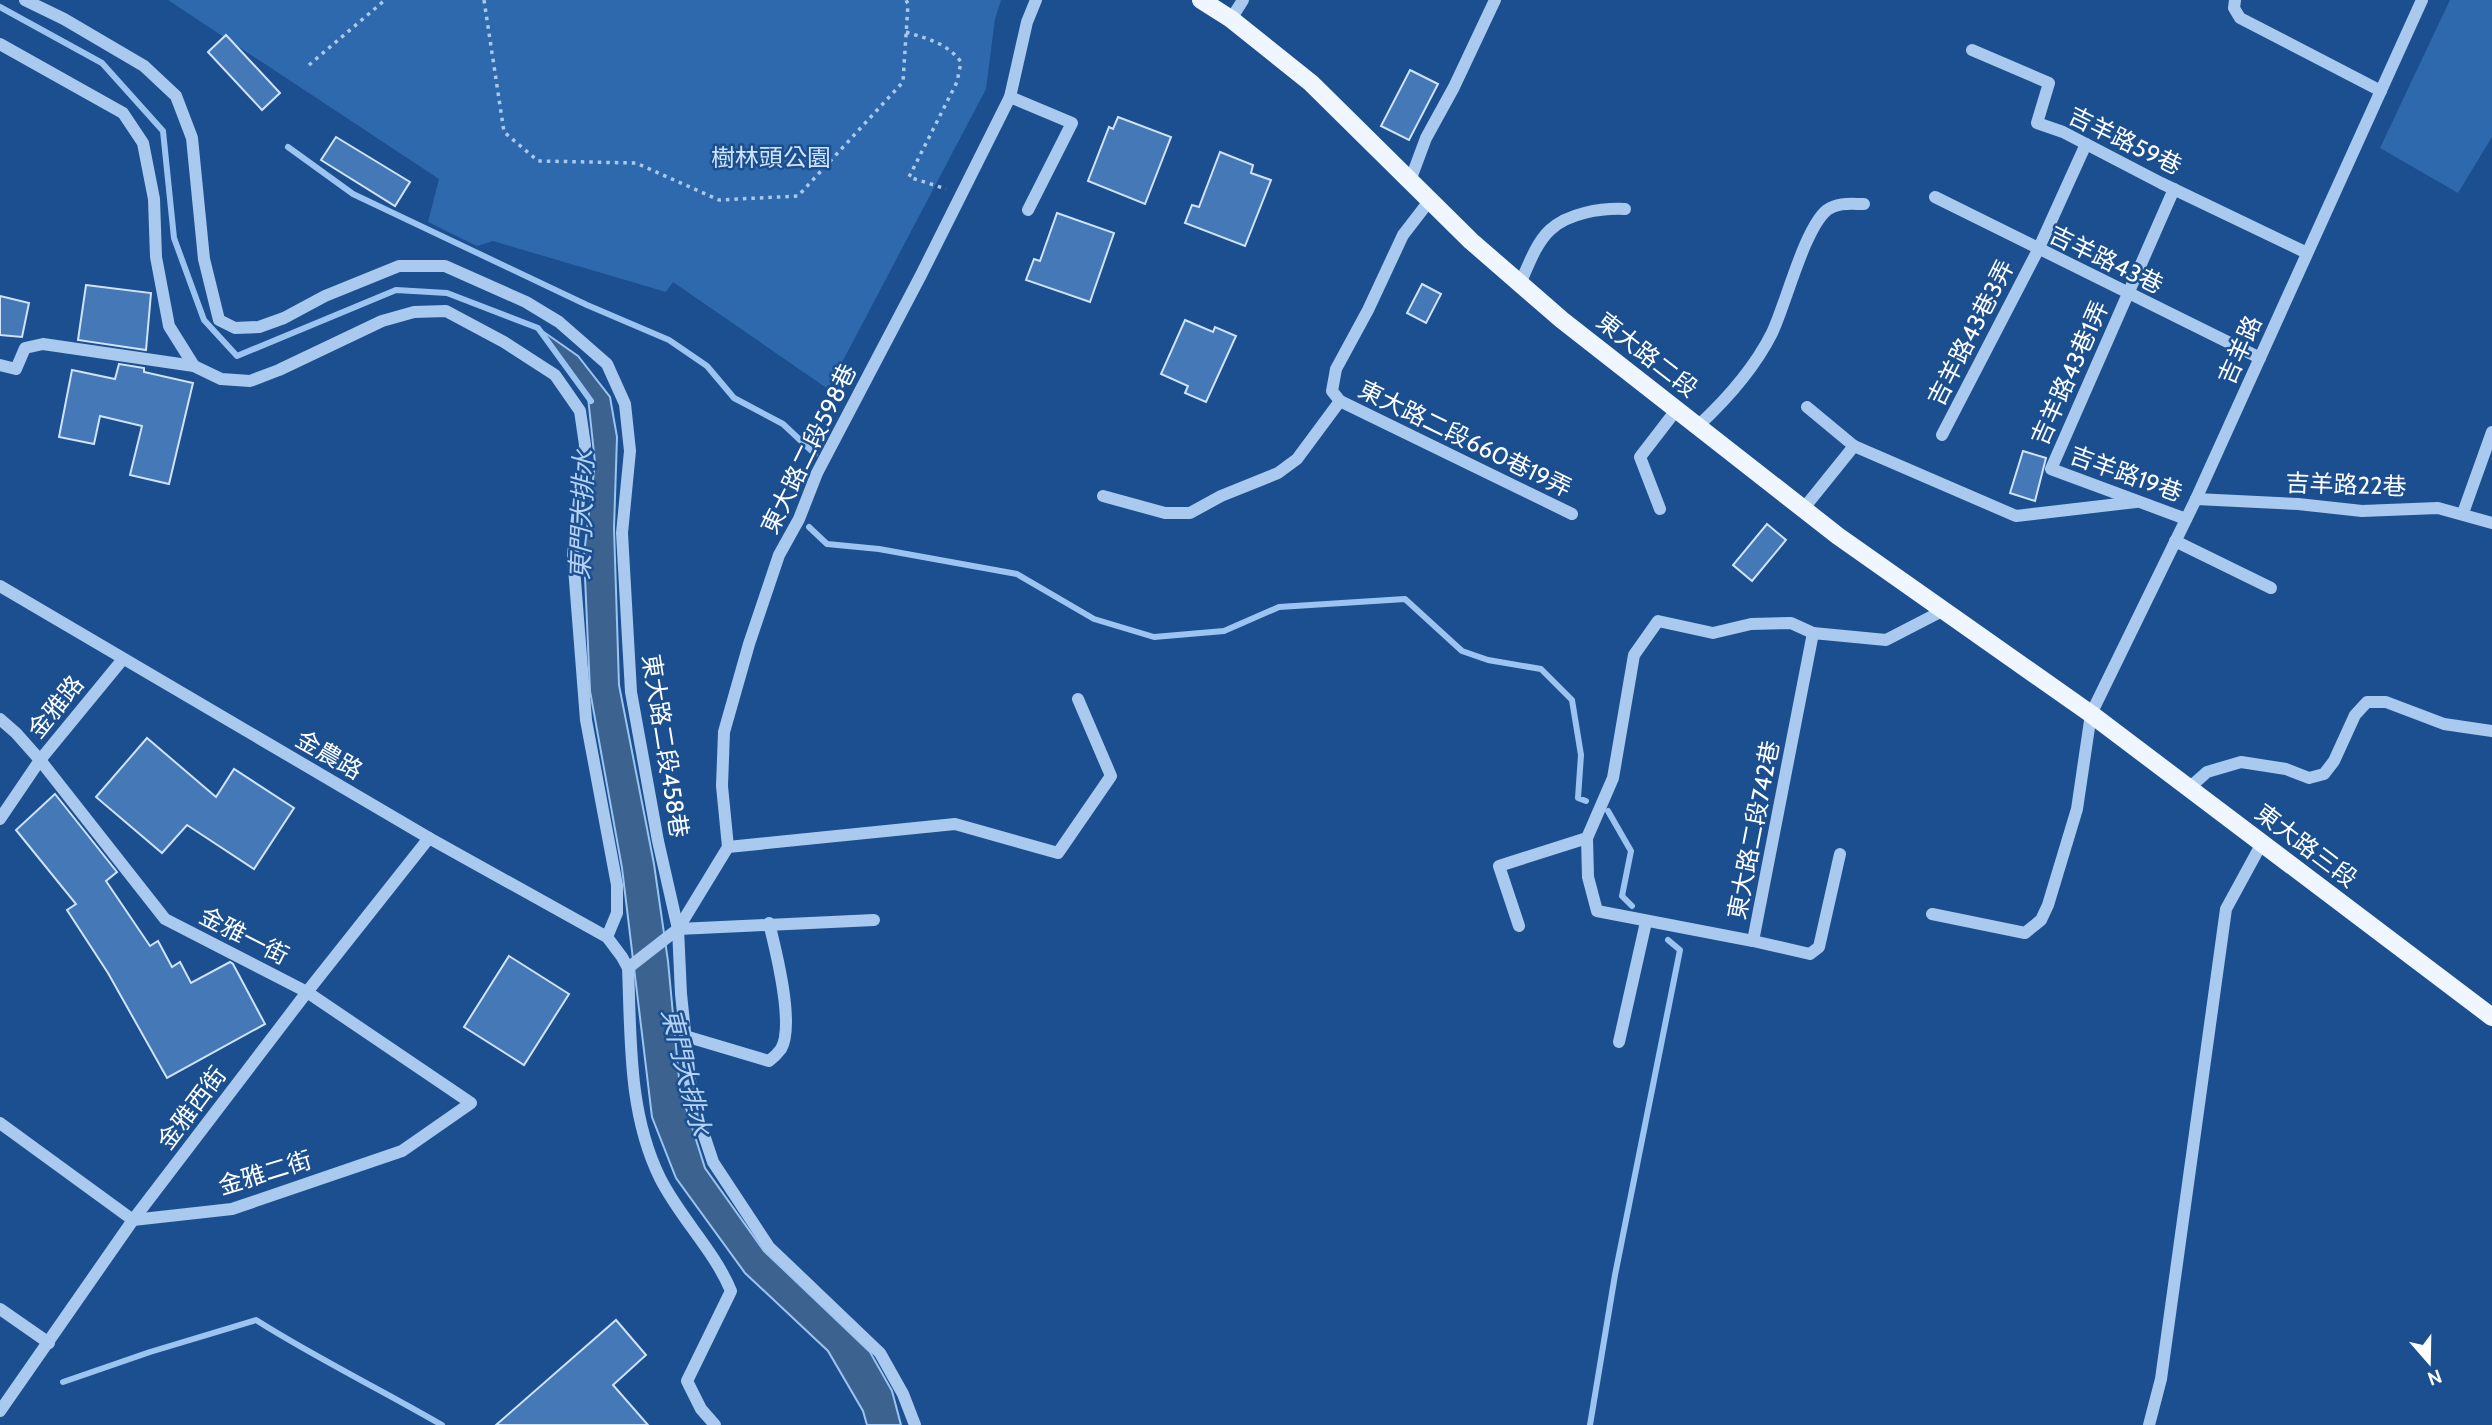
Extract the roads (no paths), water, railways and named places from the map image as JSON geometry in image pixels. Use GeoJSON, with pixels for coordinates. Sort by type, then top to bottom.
{"type":"FeatureCollection","features":[{"type":"Feature","properties":{"kind":"main road","name":"東大路二段"},"geometry":{"type":"LineString","coordinates":[[1201,0],[1231,19],[1311,83],[1471,241],[1562,320],[1804,508],[2091,714]]}},
{"type":"Feature","properties":{"kind":"main road","name":"東大路三段"},"geometry":{"type":"LineString","coordinates":[[2091,714],[2492,1017]]}},
{"type":"Feature","properties":{"kind":"street","name":"東大路二段458巷"},"geometry":{"type":"LineString","coordinates":[[24,0],[64,19],[144,65],[176,96],[192,138],[204,259],[219,320],[235,328],[259,327],[399,266],[446,266],[526,302],[559,322],[607,364],[625,404],[630,451],[622,533],[631,692],[658,841],[678,929]]}},
{"type":"Feature","properties":{"kind":"street","name":"東大路二段598巷"},"geometry":{"type":"LineString","coordinates":[[728,847],[722,786],[724,732],[749,644],[779,555],[799,519],[817,473],[1010,97],[1027,22],[1036,0]]}},
{"type":"Feature","properties":{"kind":"street"},"geometry":{"type":"LineString","coordinates":[[1231,19],[1243,0]]}},
{"type":"Feature","properties":{"kind":"street"},"geometry":{"type":"LineString","coordinates":[[1410,181],[1426,138],[1454,87],[1495,0]]}},
{"type":"Feature","properties":{"kind":"street"},"geometry":{"type":"LineString","coordinates":[[2235,0],[2234,8],[2240,18],[2381,91]]}},
{"type":"Feature","properties":{"kind":"street","name":"吉羊路"},"geometry":{"type":"LineString","coordinates":[[1932,914],[2025,933],[2041,920],[2077,809],[2091,714],[2196,499],[2422,0]]}},
{"type":"Feature","properties":{"kind":"street"},"geometry":{"type":"LineString","coordinates":[[0,44],[123,113],[143,143],[154,199],[156,257],[169,326],[194,366]]}},
{"type":"Feature","properties":{"kind":"street","name":"吉羊路59巷"},"geometry":{"type":"LineString","coordinates":[[1972,50],[2049,83],[2037,123],[2086,144],[2308,253]]}},
{"type":"Feature","properties":{"kind":"street"},"geometry":{"type":"LineString","coordinates":[[1010,97],[1072,123],[1028,210]]}},
{"type":"Feature","properties":{"kind":"street","name":"吉羊路43巷3弄"},"geometry":{"type":"LineString","coordinates":[[1942,435],[2038,250],[2086,144]]}},
{"type":"Feature","properties":{"kind":"street","name":"吉羊路43巷1弄"},"geometry":{"type":"LineString","coordinates":[[2051,469],[2174,189]]}},
{"type":"Feature","properties":{"kind":"street","name":"吉羊路43巷"},"geometry":{"type":"LineString","coordinates":[[1935,197],[2260,358]]}},
{"type":"Feature","properties":{"kind":"street"},"geometry":{"type":"LineString","coordinates":[[1103,496],[1165,513],[1190,513],[1221,496],[1278,473],[1297,459],[1340,401],[1332,391],[1336,369],[1368,310],[1403,235],[1430,200]]}},
{"type":"Feature","properties":{"kind":"street"},"geometry":{"type":"LineString","coordinates":[[1698,426],[1731,395],[1771,334],[1804,248],[1818,221],[1828,210],[1842,203],[1864,204]]}},
{"type":"Feature","properties":{"kind":"street"},"geometry":{"type":"LineString","coordinates":[[1520,284],[1548,231],[1560,222],[1600,210],[1625,209]]}},
{"type":"Feature","properties":{"kind":"street"},"geometry":{"type":"LineString","coordinates":[[0,365],[16,369],[25,348],[43,344],[194,366],[221,379],[250,381],[382,321],[414,312],[446,310],[504,342],[555,375],[580,411],[585,445],[573,555],[586,720],[617,885],[617,913],[607,937]]}},
{"type":"Feature","properties":{"kind":"street","name":"東大路二段660巷19弄"},"geometry":{"type":"LineString","coordinates":[[1340,401],[1572,514]]}},
{"type":"Feature","properties":{"kind":"street"},"geometry":{"type":"LineString","coordinates":[[1807,407],[1854,446],[2016,516],[2140,501]]}},
{"type":"Feature","properties":{"kind":"street"},"geometry":{"type":"LineString","coordinates":[[1660,509],[1640,457],[1677,409]]}},
{"type":"Feature","properties":{"kind":"street"},"geometry":{"type":"LineString","coordinates":[[2463,513],[2492,432]]}},
{"type":"Feature","properties":{"kind":"street"},"geometry":{"type":"LineString","coordinates":[[1804,508],[1854,446]]}},
{"type":"Feature","properties":{"kind":"street","name":"吉羊路19巷"},"geometry":{"type":"LineString","coordinates":[[2051,469],[2186,519]]}},
{"type":"Feature","properties":{"kind":"street","name":"吉羊路22巷"},"geometry":{"type":"LineString","coordinates":[[2196,499],[2298,504],[2362,511],[2438,508],[2492,523]]}},
{"type":"Feature","properties":{"kind":"street"},"geometry":{"type":"LineString","coordinates":[[2175,541],[2271,588]]}},
{"type":"Feature","properties":{"kind":"street","name":"金農路"},"geometry":{"type":"LineString","coordinates":[[0,586],[429,838],[607,937],[628,968]]}},
{"type":"Feature","properties":{"kind":"street"},"geometry":{"type":"LineString","coordinates":[[1519,926],[1500,866],[1587,838],[1613,778],[1634,655],[1658,621],[1713,633],[1751,624],[1791,623],[1813,634],[1886,640],[1944,610]]}},
{"type":"Feature","properties":{"kind":"street","name":"東大路二段742巷"},"geometry":{"type":"LineString","coordinates":[[1587,838],[1588,877],[1597,911],[1753,941],[1813,634]]}},
{"type":"Feature","properties":{"kind":"street","name":"金雅路"},"geometry":{"type":"LineString","coordinates":[[0,818],[40,760],[123,659]]}},
{"type":"Feature","properties":{"kind":"street"},"geometry":{"type":"LineString","coordinates":[[715,1425],[701,1409],[687,1381],[731,1291],[720,1269],[661,1179],[643,1136],[634,1089],[628,968],[678,929],[728,847],[955,824],[1058,853],[1111,776],[1078,699]]}},
{"type":"Feature","properties":{"kind":"street"},"geometry":{"type":"LineString","coordinates":[[2189,788],[2207,772],[2241,762],[2286,769],[2309,778],[2324,774],[2334,761],[2355,715],[2367,702],[2386,702],[2444,724],[2492,732]]}},
{"type":"Feature","properties":{"kind":"street","name":"金雅一街"},"geometry":{"type":"LineString","coordinates":[[0,719],[40,760],[165,919],[307,992],[471,1103]]}},
{"type":"Feature","properties":{"kind":"street","name":"金雅西街"},"geometry":{"type":"LineString","coordinates":[[0,1411],[133,1220],[307,992],[429,838]]}},
{"type":"Feature","properties":{"kind":"street"},"geometry":{"type":"LineString","coordinates":[[2149,1425],[2161,1379],[2226,909],[2262,843]]}},
{"type":"Feature","properties":{"kind":"street"},"geometry":{"type":"LineString","coordinates":[[1753,941],[1810,954],[1819,947],[1840,854]]}},
{"type":"Feature","properties":{"kind":"street"},"geometry":{"type":"LineString","coordinates":[[678,929],[874,919]]}},
{"type":"Feature","properties":{"kind":"street"},"geometry":{"type":"LineString","coordinates":[[1619,1042],[1646,922]]}},
{"type":"Feature","properties":{"kind":"street"},"geometry":{"type":"LineString","coordinates":[[685,1036],[769,1061],[781,1049],[786,1026],[782,985],[769,923]]}},
{"type":"Feature","properties":{"kind":"street"},"geometry":{"type":"LineString","coordinates":[[678,929],[692,1099],[713,1163],[769,1247],[880,1353],[903,1394],[915,1425]]}},
{"type":"Feature","properties":{"kind":"street","name":"金雅二街"},"geometry":{"type":"LineString","coordinates":[[133,1220],[232,1209],[402,1151],[471,1103]]}},
{"type":"Feature","properties":{"kind":"street"},"geometry":{"type":"LineString","coordinates":[[0,1123],[133,1220]]}},
{"type":"Feature","properties":{"kind":"street"},"geometry":{"type":"LineString","coordinates":[[0,1309],[49,1343]]}},
{"type":"Feature","properties":{"kind":"waterway","name":"東門大排水"},"geometry":{"type":"LineString","coordinates":[[0,7],[102,63],[163,131],[174,238],[204,320],[237,356],[396,290],[447,293],[538,328],[591,401]]}},
{"type":"Feature","properties":{"kind":"waterway"},"geometry":{"type":"LineString","coordinates":[[288,147],[353,194],[587,305],[669,340],[707,366],[734,398],[783,424],[815,454]]}},
{"type":"Feature","properties":{"kind":"waterway"},"geometry":{"type":"LineString","coordinates":[[809,527],[827,544],[879,549],[1017,574],[1094,619],[1154,637],[1224,631],[1279,607],[1405,599],[1462,651],[1488,660],[1541,669],[1572,700],[1581,755],[1578,798],[1586,801]]}},
{"type":"Feature","properties":{"kind":"waterway"},"geometry":{"type":"LineString","coordinates":[[1608,811],[1631,851],[1622,896],[1632,906]]}},
{"type":"Feature","properties":{"kind":"waterway"},"geometry":{"type":"LineString","coordinates":[[1590,1425],[1615,1275],[1680,950],[1668,940]]}},
{"type":"Feature","properties":{"kind":"waterway"},"geometry":{"type":"LineString","coordinates":[[63,1382],[256,1320],[442,1425]]}},
{"type":"Feature","properties":{"kind":"park label","name":"樹林頭公園"},"geometry":{"type":"Point","coordinates":[771,158]}}]}
